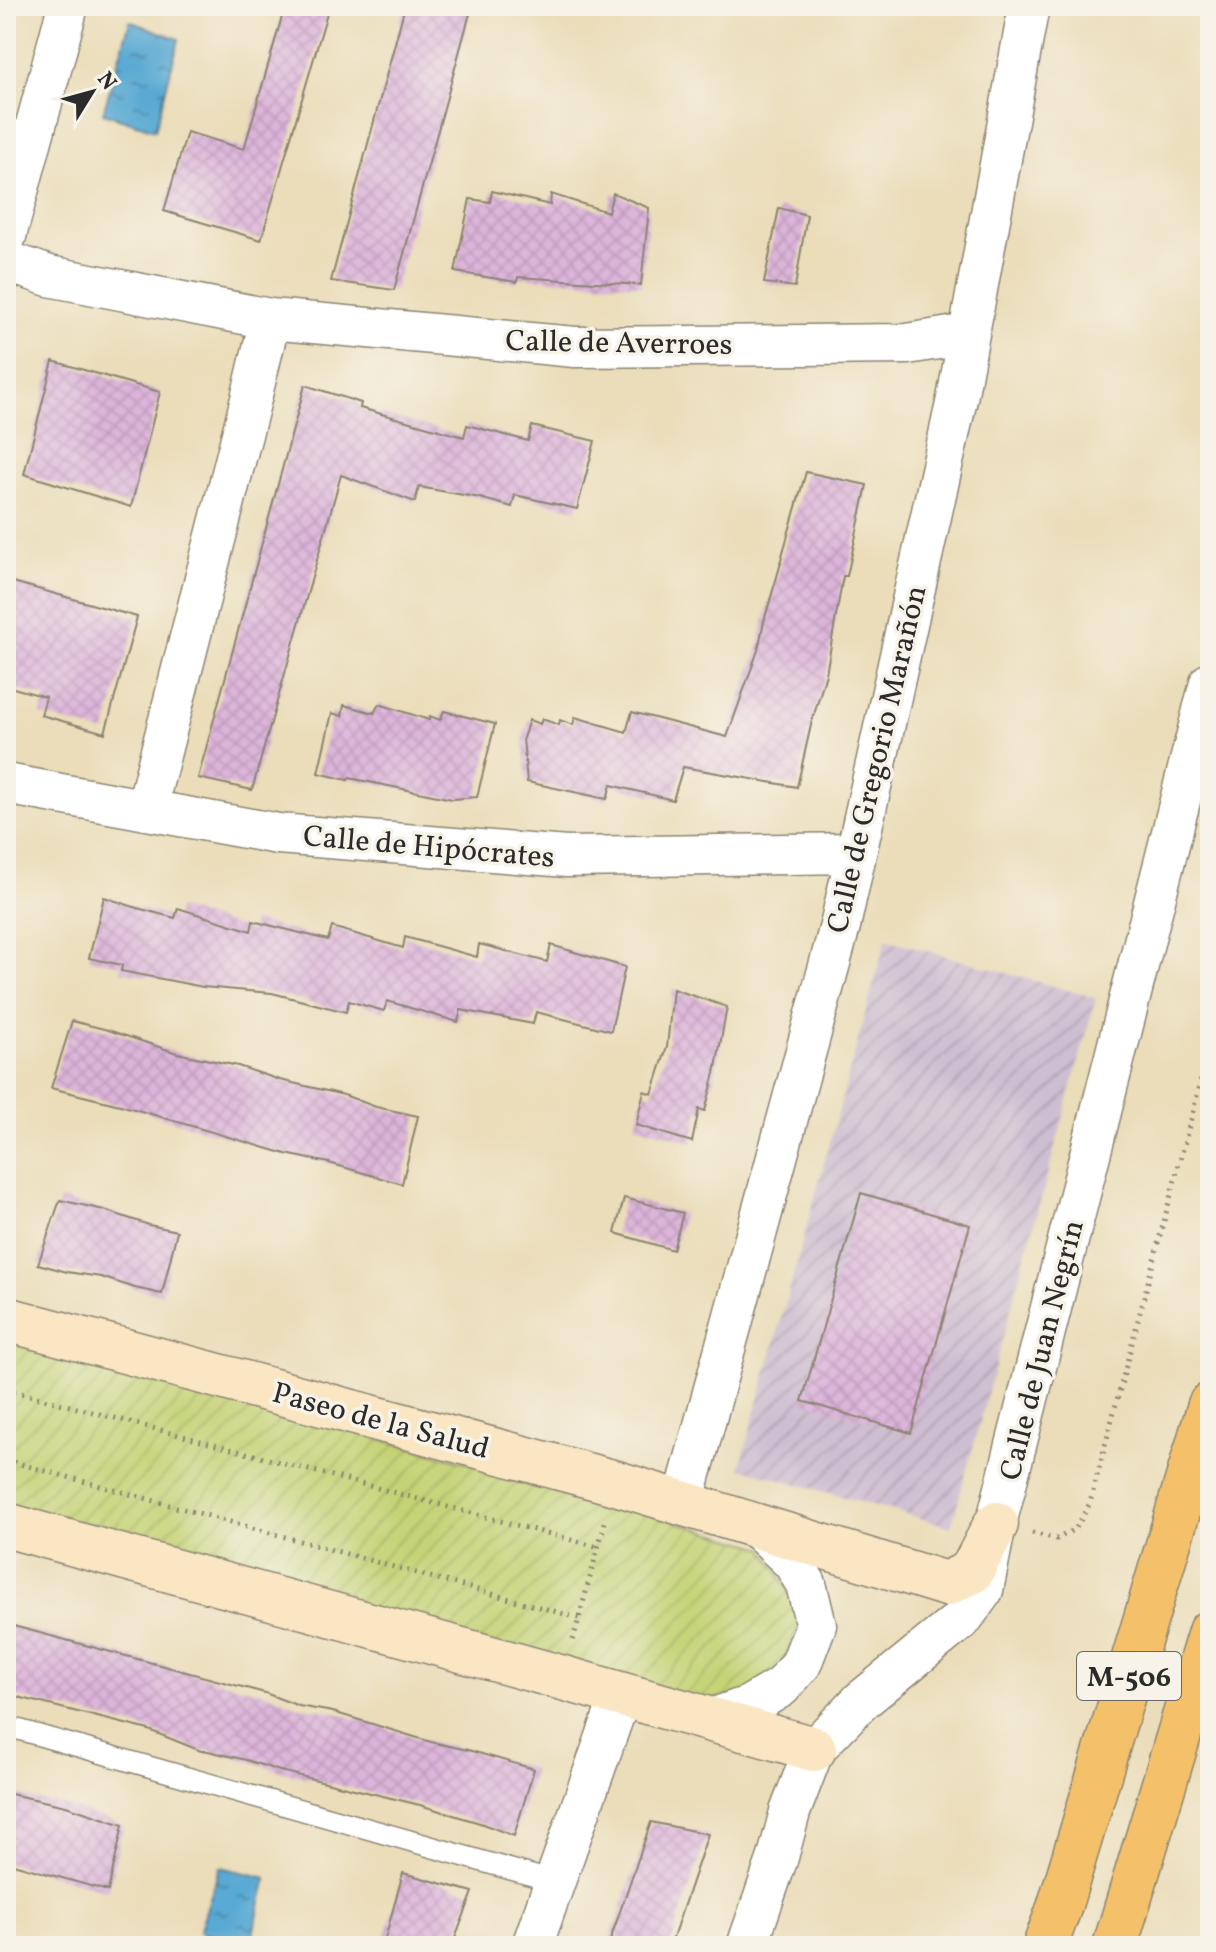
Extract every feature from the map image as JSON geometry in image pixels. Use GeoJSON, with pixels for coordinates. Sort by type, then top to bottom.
{"type":"FeatureCollection","features":[{"type":"Feature","properties":{"kind":"highway","name":"M-506"},"geometry":{"type":"LineString","coordinates":[[1045,1946],[1210,1405]]}},
{"type":"Feature","properties":{"kind":"highway","name":"M-506"},"geometry":{"type":"LineString","coordinates":[[1115,1946],[1210,1632]]}},
{"type":"Feature","properties":{"kind":"street"},"geometry":{"type":"LineString","coordinates":[[6,236],[68,6]]}},
{"type":"Feature","properties":{"kind":"street","name":"Calle de Gregorio Marañón"},"geometry":{"type":"LineString","coordinates":[[683,1503],[840,926],[957,399],[1029,6]]}},
{"type":"Feature","properties":{"kind":"street","name":"Calle de Averroes"},"geometry":{"type":"LineString","coordinates":[[6,261],[49,276],[270,319],[575,347],[907,344],[969,334]]}},
{"type":"Feature","properties":{"kind":"street"},"geometry":{"type":"LineString","coordinates":[[146,810],[270,319]]}},
{"type":"Feature","properties":{"kind":"street","name":"Calle de Juan Negrín"},"geometry":{"type":"LineString","coordinates":[[747,1946],[790,1812],[814,1749],[861,1701],[962,1619],[983,1590],[996,1524],[1210,683]]}},
{"type":"Feature","properties":{"kind":"street","name":"Calle de Hipócrates"},"geometry":{"type":"LineString","coordinates":[[6,784],[278,834],[567,857],[856,853]]}},
{"type":"Feature","properties":{"kind":"street","name":"Paseo de la Salud"},"geometry":{"type":"LineString","coordinates":[[6,1319],[616,1483],[946,1584],[971,1572],[996,1524]]}},
{"type":"Feature","properties":{"kind":"street"},"geometry":{"type":"LineString","coordinates":[[6,1525],[814,1749]]}},
{"type":"Feature","properties":{"kind":"street","name":"Paseo de la Salud"},"geometry":{"type":"LineString","coordinates":[[709,1720],[749,1706],[781,1687],[801,1664],[816,1625],[806,1584],[793,1562],[755,1526]]}},
{"type":"Feature","properties":{"kind":"street"},"geometry":{"type":"LineString","coordinates":[[917,1575],[933,1601],[935,1622],[926,1647]]}},
{"type":"Feature","properties":{"kind":"street"},"geometry":{"type":"LineString","coordinates":[[532,1946],[621,1695]]}},
{"type":"Feature","properties":{"kind":"lane"},"geometry":{"type":"LineString","coordinates":[[6,1726],[555,1882]]}},
{"type":"Feature","properties":{"kind":"path"},"geometry":{"type":"LineString","coordinates":[[996,1524],[1057,1539],[1076,1528],[1090,1503],[1210,1046]]}},
{"type":"Feature","properties":{"kind":"path"},"geometry":{"type":"LineString","coordinates":[[6,1389],[598,1547]]}},
{"type":"Feature","properties":{"kind":"path"},"geometry":{"type":"LineString","coordinates":[[6,1460],[579,1618]]}},
{"type":"Feature","properties":{"kind":"path"},"geometry":{"type":"LineString","coordinates":[[563,1678],[616,1483]]}},
{"type":"Feature","properties":{"kind":"shaded area"},"geometry":{"type":"Polygon","coordinates":[[[886,939],[1096,998],[951,1527],[740,1468],[886,939]]]}},
{"type":"Feature","properties":{"kind":"green space"},"geometry":{"type":"Polygon","coordinates":[[[6,1339],[566,1489],[764,1548],[803,1617],[773,1685],[699,1703],[6,1508],[6,1339]]]}},
{"type":"Feature","properties":{"kind":"water"},"geometry":{"type":"Polygon","coordinates":[[[130,21],[179,39],[155,130],[103,113],[130,21]]]}},
{"type":"Feature","properties":{"kind":"water"},"geometry":{"type":"Polygon","coordinates":[[[220,1867],[267,1878],[250,1946],[199,1932],[220,1867]]]}},
{"type":"Feature","properties":{"kind":"building"},"geometry":{"type":"Polygon","coordinates":[[[285,6],[329,6],[261,240],[164,211],[187,132],[244,149],[285,6]]]}},
{"type":"Feature","properties":{"kind":"building"},"geometry":{"type":"Polygon","coordinates":[[[405,6],[472,6],[394,290],[331,281],[405,6]]]}},
{"type":"Feature","properties":{"kind":"building"},"geometry":{"type":"Polygon","coordinates":[[[492,191],[550,205],[551,194],[608,212],[613,193],[649,208],[641,285],[518,277],[517,282],[455,272],[470,199],[490,202],[492,191]]]}},
{"type":"Feature","properties":{"kind":"building"},"geometry":{"type":"Polygon","coordinates":[[[779,208],[807,215],[795,287],[764,283],[779,208]]]}},
{"type":"Feature","properties":{"kind":"building"},"geometry":{"type":"Polygon","coordinates":[[[53,361],[160,392],[131,507],[24,474],[53,361]]]}},
{"type":"Feature","properties":{"kind":"building"},"geometry":{"type":"Polygon","coordinates":[[[305,385],[361,403],[360,408],[464,437],[467,425],[528,441],[532,426],[595,441],[577,509],[515,495],[512,507],[419,487],[415,502],[341,475],[252,790],[198,778],[305,385]]]}},
{"type":"Feature","properties":{"kind":"building"},"geometry":{"type":"Polygon","coordinates":[[[806,472],[867,485],[847,576],[843,576],[826,674],[797,787],[683,767],[673,800],[611,785],[607,799],[527,782],[523,738],[529,720],[540,724],[542,719],[559,725],[560,720],[573,725],[575,717],[626,732],[632,712],[727,737],[758,650],[806,472]]]}},
{"type":"Feature","properties":{"kind":"building"},"geometry":{"type":"Polygon","coordinates":[[[6,580],[137,617],[105,733],[41,715],[46,697],[6,686],[6,580]]]}},
{"type":"Feature","properties":{"kind":"building"},"geometry":{"type":"Polygon","coordinates":[[[379,704],[429,720],[430,716],[440,720],[444,711],[495,724],[477,797],[452,799],[318,773],[332,713],[342,716],[344,705],[374,713],[379,704]]]}},
{"type":"Feature","properties":{"kind":"building"},"geometry":{"type":"Polygon","coordinates":[[[104,897],[175,918],[178,908],[251,931],[253,921],[328,940],[332,927],[403,948],[405,937],[477,957],[479,944],[547,962],[551,945],[625,967],[611,1031],[536,1012],[533,1024],[461,1010],[458,1022],[387,1001],[384,1011],[349,1001],[346,1012],[272,993],[203,987],[121,971],[122,965],[89,958],[104,897]]]}},
{"type":"Feature","properties":{"kind":"building"},"geometry":{"type":"Polygon","coordinates":[[[673,989],[727,1007],[715,1073],[705,1111],[699,1109],[692,1142],[636,1125],[644,1091],[652,1094],[667,1047],[673,989]]]}},
{"type":"Feature","properties":{"kind":"building"},"geometry":{"type":"Polygon","coordinates":[[[72,1021],[177,1053],[238,1066],[376,1107],[418,1116],[402,1184],[51,1088],[72,1021]]]}},
{"type":"Feature","properties":{"kind":"building"},"geometry":{"type":"Polygon","coordinates":[[[861,1193],[970,1225],[911,1433],[802,1401],[861,1193]]]}},
{"type":"Feature","properties":{"kind":"building"},"geometry":{"type":"Polygon","coordinates":[[[624,1198],[683,1213],[673,1250],[615,1233],[624,1198]]]}},
{"type":"Feature","properties":{"kind":"building"},"geometry":{"type":"Polygon","coordinates":[[[60,1200],[177,1231],[162,1294],[38,1264],[60,1200]]]}},
{"type":"Feature","properties":{"kind":"building"},"geometry":{"type":"Polygon","coordinates":[[[6,1624],[534,1769],[514,1836],[420,1805],[201,1751],[149,1730],[6,1694],[6,1624]]]}},
{"type":"Feature","properties":{"kind":"building"},"geometry":{"type":"Polygon","coordinates":[[[6,1793],[66,1806],[123,1825],[108,1891],[6,1862],[6,1793]]]}},
{"type":"Feature","properties":{"kind":"building"},"geometry":{"type":"Polygon","coordinates":[[[651,1822],[708,1834],[670,1946],[608,1946],[651,1822]]]}},
{"type":"Feature","properties":{"kind":"building"},"geometry":{"type":"Polygon","coordinates":[[[403,1873],[473,1892],[452,1946],[383,1946],[403,1873]]]}}]}
